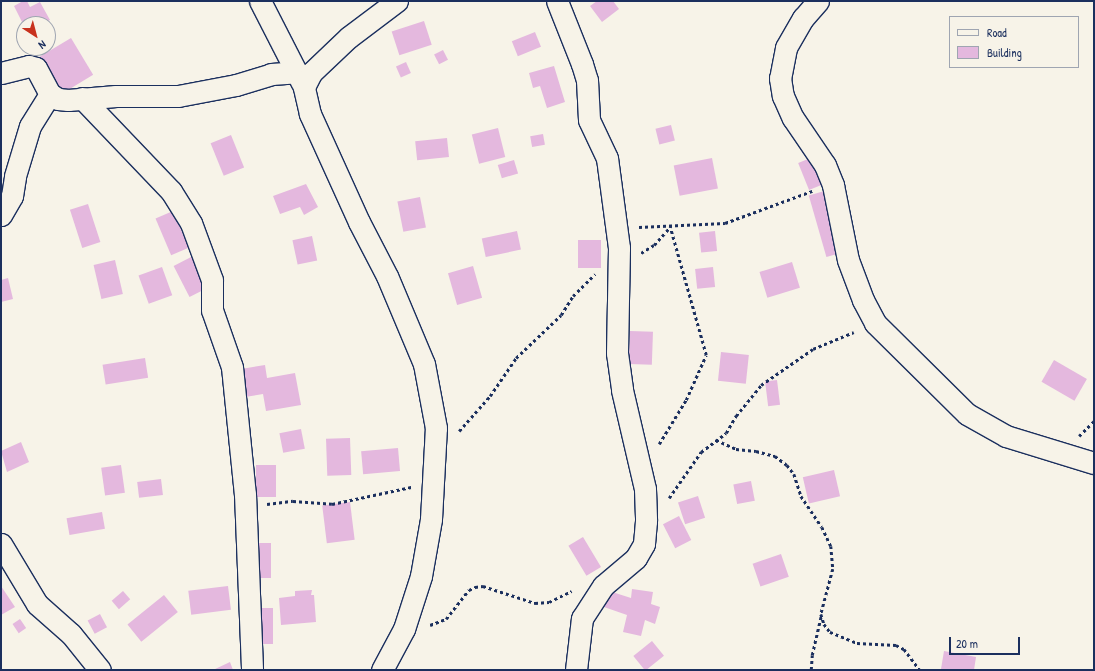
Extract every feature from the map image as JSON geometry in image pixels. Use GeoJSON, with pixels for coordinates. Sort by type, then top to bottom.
{"type":"FeatureCollection","features":[{"type":"Feature","properties":{"kind":"street"},"geometry":{"type":"LineString","coordinates":[[260,1],[300,80],[310,114],[359,222],[387,276],[424,364],[436,428],[431,519],[421,576],[404,629],[382,670]]}},
{"type":"Feature","properties":{"kind":"street"},"geometry":{"type":"LineString","coordinates":[[1,73],[29,66],[36,68],[50,94],[58,99],[178,96],[236,85],[271,74],[300,80],[311,73],[349,37],[397,1]]}},
{"type":"Feature","properties":{"kind":"street"},"geometry":{"type":"LineString","coordinates":[[557,1],[587,80],[589,120],[606,158],[616,227],[618,260],[617,353],[622,390],[645,489],[646,521],[644,544],[636,558],[603,586],[582,618],[576,670]]}},
{"type":"Feature","properties":{"kind":"street"},"geometry":{"type":"LineString","coordinates":[[818,1],[803,18],[786,48],[780,78],[783,96],[793,118],[825,166],[833,185],[848,260],[863,300],[876,323],[968,414],[1006,436],[1094,463]]}},
{"type":"Feature","properties":{"kind":"street"},"geometry":{"type":"LineString","coordinates":[[1,215],[12,196],[15,176],[30,126],[50,94]]}},
{"type":"Feature","properties":{"kind":"street"},"geometry":{"type":"LineString","coordinates":[[82,98],[171,191],[191,223],[212,280],[212,310],[219,336],[232,367],[245,494],[252,670]]}},
{"type":"Feature","properties":{"kind":"street"},"geometry":{"type":"LineString","coordinates":[[1,544],[37,604],[71,634],[100,670]]}},
{"type":"Feature","properties":{"kind":"path"},"geometry":{"type":"LineString","coordinates":[[616,227],[670,227],[725,223],[833,185]]}},
{"type":"Feature","properties":{"kind":"path"},"geometry":{"type":"LineString","coordinates":[[245,494],[266,504],[293,501],[332,504],[401,490],[433,470],[490,396],[510,364],[561,315],[584,284],[618,260],[646,251],[670,227]]}},
{"type":"Feature","properties":{"kind":"path"},"geometry":{"type":"LineString","coordinates":[[658,446],[686,400],[706,355],[670,227]]}},
{"type":"Feature","properties":{"kind":"path"},"geometry":{"type":"LineString","coordinates":[[646,521],[672,495],[701,452],[730,428],[736,416],[761,385],[785,366],[813,349],[876,323]]}},
{"type":"Feature","properties":{"kind":"path"},"geometry":{"type":"LineString","coordinates":[[716,440],[736,449],[756,450],[775,456],[787,465],[794,474],[801,496],[822,526],[831,546],[833,569],[812,655],[811,670]]}},
{"type":"Feature","properties":{"kind":"path"},"geometry":{"type":"LineString","coordinates":[[404,629],[446,619],[469,590],[475,587],[483,586],[523,600],[540,603],[573,590],[603,586]]}},
{"type":"Feature","properties":{"kind":"path"},"geometry":{"type":"LineString","coordinates":[[821,614],[824,624],[830,632],[857,643],[896,645],[904,649],[920,670]]}},
{"type":"Feature","properties":{"kind":"building"},"geometry":{"type":"Polygon","coordinates":[[[23,1],[27,1],[30,7],[40,2],[48,16],[19,16],[14,6],[23,1]]]}},
{"type":"Feature","properties":{"kind":"building"},"geometry":{"type":"Polygon","coordinates":[[[597,1],[613,1],[619,9],[602,22],[590,6],[597,1]]]}},
{"type":"Feature","properties":{"kind":"building"},"geometry":{"type":"Polygon","coordinates":[[[424,21],[432,45],[399,55],[392,32],[424,21]]]}},
{"type":"Feature","properties":{"kind":"building"},"geometry":{"type":"Polygon","coordinates":[[[535,32],[541,47],[518,56],[512,41],[535,32]]]}},
{"type":"Feature","properties":{"kind":"building"},"geometry":{"type":"Polygon","coordinates":[[[71,38],[93,75],[61,94],[38,58],[41,56],[56,56],[56,47],[71,38]]]}},
{"type":"Feature","properties":{"kind":"building"},"geometry":{"type":"Polygon","coordinates":[[[443,50],[448,60],[439,64],[434,55],[443,50]]]}},
{"type":"Feature","properties":{"kind":"building"},"geometry":{"type":"Polygon","coordinates":[[[406,62],[411,73],[401,77],[396,66],[406,62]]]}},
{"type":"Feature","properties":{"kind":"building"},"geometry":{"type":"Polygon","coordinates":[[[554,66],[565,102],[547,108],[540,86],[533,88],[529,73],[554,66]]]}},
{"type":"Feature","properties":{"kind":"building"},"geometry":{"type":"Polygon","coordinates":[[[671,125],[675,141],[659,144],[655,129],[671,125]]]}},
{"type":"Feature","properties":{"kind":"building"},"geometry":{"type":"Polygon","coordinates":[[[498,128],[505,157],[479,164],[472,135],[498,128]]]}},
{"type":"Feature","properties":{"kind":"building"},"geometry":{"type":"Polygon","coordinates":[[[543,134],[545,145],[532,147],[530,136],[543,134]]]}},
{"type":"Feature","properties":{"kind":"building"},"geometry":{"type":"Polygon","coordinates":[[[231,135],[244,167],[224,176],[211,143],[231,135]]]}},
{"type":"Feature","properties":{"kind":"building"},"geometry":{"type":"Polygon","coordinates":[[[447,138],[449,157],[417,160],[415,141],[447,138]]]}},
{"type":"Feature","properties":{"kind":"building"},"geometry":{"type":"Polygon","coordinates":[[[813,157],[824,184],[809,190],[798,163],[813,157]]]}},
{"type":"Feature","properties":{"kind":"building"},"geometry":{"type":"Polygon","coordinates":[[[712,158],[718,188],[680,196],[674,165],[712,158]]]}},
{"type":"Feature","properties":{"kind":"building"},"geometry":{"type":"Polygon","coordinates":[[[514,160],[518,173],[502,178],[498,165],[514,160]]]}},
{"type":"Feature","properties":{"kind":"building"},"geometry":{"type":"Polygon","coordinates":[[[306,184],[318,207],[304,215],[300,207],[280,214],[273,196],[306,184]]]}},
{"type":"Feature","properties":{"kind":"building"},"geometry":{"type":"Polygon","coordinates":[[[828,190],[846,252],[826,257],[809,196],[828,190]]]}},
{"type":"Feature","properties":{"kind":"building"},"geometry":{"type":"Polygon","coordinates":[[[420,197],[426,227],[403,232],[397,201],[420,197]]]}},
{"type":"Feature","properties":{"kind":"building"},"geometry":{"type":"Polygon","coordinates":[[[88,204],[100,242],[82,248],[70,210],[88,204]]]}},
{"type":"Feature","properties":{"kind":"building"},"geometry":{"type":"Polygon","coordinates":[[[173,211],[189,248],[171,255],[156,218],[173,211]]]}},
{"type":"Feature","properties":{"kind":"building"},"geometry":{"type":"Polygon","coordinates":[[[517,231],[521,250],[486,257],[482,238],[517,231]]]}},
{"type":"Feature","properties":{"kind":"building"},"geometry":{"type":"Polygon","coordinates":[[[715,231],[717,251],[701,253],[699,233],[715,231]]]}},
{"type":"Feature","properties":{"kind":"building"},"geometry":{"type":"Polygon","coordinates":[[[312,236],[317,260],[298,265],[292,240],[312,236]]]}},
{"type":"Feature","properties":{"kind":"building"},"geometry":{"type":"Polygon","coordinates":[[[578,240],[601,240],[601,268],[578,268],[578,240]]]}},
{"type":"Feature","properties":{"kind":"building"},"geometry":{"type":"Polygon","coordinates":[[[195,255],[211,286],[190,297],[174,266],[195,255]]]}},
{"type":"Feature","properties":{"kind":"building"},"geometry":{"type":"Polygon","coordinates":[[[115,260],[123,294],[101,299],[94,265],[115,260]]]}},
{"type":"Feature","properties":{"kind":"building"},"geometry":{"type":"Polygon","coordinates":[[[792,262],[800,288],[767,298],[759,272],[792,262]]]}},
{"type":"Feature","properties":{"kind":"building"},"geometry":{"type":"Polygon","coordinates":[[[473,266],[482,298],[457,305],[448,273],[473,266]]]}},
{"type":"Feature","properties":{"kind":"building"},"geometry":{"type":"Polygon","coordinates":[[[162,267],[172,295],[149,304],[139,276],[162,267]]]}},
{"type":"Feature","properties":{"kind":"building"},"geometry":{"type":"Polygon","coordinates":[[[713,267],[715,287],[697,289],[695,269],[713,267]]]}},
{"type":"Feature","properties":{"kind":"building"},"geometry":{"type":"Polygon","coordinates":[[[8,278],[13,299],[1,302],[1,280],[8,278]]]}},
{"type":"Feature","properties":{"kind":"building"},"geometry":{"type":"Polygon","coordinates":[[[630,331],[653,332],[652,365],[629,364],[630,331]]]}},
{"type":"Feature","properties":{"kind":"building"},"geometry":{"type":"Polygon","coordinates":[[[721,352],[749,355],[746,384],[718,381],[721,352]]]}},
{"type":"Feature","properties":{"kind":"building"},"geometry":{"type":"Polygon","coordinates":[[[145,358],[148,378],[106,384],[103,365],[145,358]]]}},
{"type":"Feature","properties":{"kind":"building"},"geometry":{"type":"Polygon","coordinates":[[[1054,360],[1087,379],[1074,401],[1042,382],[1054,360]]]}},
{"type":"Feature","properties":{"kind":"building"},"geometry":{"type":"Polygon","coordinates":[[[265,365],[267,378],[295,373],[301,405],[266,411],[263,394],[245,397],[241,369],[265,365]]]}},
{"type":"Feature","properties":{"kind":"building"},"geometry":{"type":"Polygon","coordinates":[[[777,380],[780,405],[768,406],[765,381],[777,380]]]}},
{"type":"Feature","properties":{"kind":"building"},"geometry":{"type":"Polygon","coordinates":[[[301,429],[305,449],[283,453],[279,433],[301,429]]]}},
{"type":"Feature","properties":{"kind":"building"},"geometry":{"type":"Polygon","coordinates":[[[350,438],[351,475],[327,476],[326,439],[350,438]]]}},
{"type":"Feature","properties":{"kind":"building"},"geometry":{"type":"Polygon","coordinates":[[[21,442],[29,462],[7,472],[1,451],[21,442]]]}},
{"type":"Feature","properties":{"kind":"building"},"geometry":{"type":"Polygon","coordinates":[[[398,448],[400,471],[363,474],[361,451],[398,448]]]}},
{"type":"Feature","properties":{"kind":"building"},"geometry":{"type":"Polygon","coordinates":[[[121,465],[125,493],[105,496],[101,468],[121,465]]]}},
{"type":"Feature","properties":{"kind":"building"},"geometry":{"type":"Polygon","coordinates":[[[256,465],[276,465],[276,497],[256,497],[256,465]]]}},
{"type":"Feature","properties":{"kind":"building"},"geometry":{"type":"Polygon","coordinates":[[[834,470],[840,496],[809,504],[803,477],[834,470]]]}},
{"type":"Feature","properties":{"kind":"building"},"geometry":{"type":"Polygon","coordinates":[[[161,479],[163,495],[139,498],[137,482],[161,479]]]}},
{"type":"Feature","properties":{"kind":"building"},"geometry":{"type":"Polygon","coordinates":[[[751,481],[755,501],[737,504],[733,484],[751,481]]]}},
{"type":"Feature","properties":{"kind":"building"},"geometry":{"type":"Polygon","coordinates":[[[698,496],[705,518],[685,524],[678,502],[698,496]]]}},
{"type":"Feature","properties":{"kind":"building"},"geometry":{"type":"Polygon","coordinates":[[[350,502],[355,540],[327,543],[322,505],[350,502]]]}},
{"type":"Feature","properties":{"kind":"building"},"geometry":{"type":"Polygon","coordinates":[[[102,512],[105,529],[69,535],[67,518],[102,512]]]}},
{"type":"Feature","properties":{"kind":"building"},"geometry":{"type":"Polygon","coordinates":[[[679,516],[691,540],[675,548],[663,524],[679,516]]]}},
{"type":"Feature","properties":{"kind":"building"},"geometry":{"type":"Polygon","coordinates":[[[583,537],[601,567],[586,576],[568,546],[583,537]]]}},
{"type":"Feature","properties":{"kind":"building"},"geometry":{"type":"Polygon","coordinates":[[[251,543],[271,543],[271,578],[251,578],[251,543]]]}},
{"type":"Feature","properties":{"kind":"building"},"geometry":{"type":"Polygon","coordinates":[[[781,554],[789,577],[760,586],[753,564],[781,554]]]}},
{"type":"Feature","properties":{"kind":"building"},"geometry":{"type":"Polygon","coordinates":[[[1,586],[15,607],[1,615],[1,586]]]}},
{"type":"Feature","properties":{"kind":"building"},"geometry":{"type":"Polygon","coordinates":[[[228,586],[231,610],[191,615],[188,591],[228,586]]]}},
{"type":"Feature","properties":{"kind":"building"},"geometry":{"type":"Polygon","coordinates":[[[632,589],[653,592],[651,604],[660,607],[655,624],[645,620],[641,636],[623,632],[627,615],[604,607],[609,591],[631,598],[632,589]]]}},
{"type":"Feature","properties":{"kind":"building"},"geometry":{"type":"Polygon","coordinates":[[[312,590],[311,595],[314,595],[316,622],[281,625],[279,598],[295,596],[295,591],[312,590]]]}},
{"type":"Feature","properties":{"kind":"building"},"geometry":{"type":"Polygon","coordinates":[[[123,591],[130,599],[119,609],[112,601],[123,591]]]}},
{"type":"Feature","properties":{"kind":"building"},"geometry":{"type":"Polygon","coordinates":[[[164,595],[178,612],[141,642],[127,625],[164,595]]]}},
{"type":"Feature","properties":{"kind":"building"},"geometry":{"type":"Polygon","coordinates":[[[250,608],[273,608],[273,644],[250,644],[250,608]]]}},
{"type":"Feature","properties":{"kind":"building"},"geometry":{"type":"Polygon","coordinates":[[[100,614],[107,627],[95,634],[88,621],[100,614]]]}},
{"type":"Feature","properties":{"kind":"building"},"geometry":{"type":"Polygon","coordinates":[[[20,619],[26,628],[19,633],[13,624],[20,619]]]}},
{"type":"Feature","properties":{"kind":"building"},"geometry":{"type":"Polygon","coordinates":[[[652,641],[664,656],[646,670],[645,670],[633,656],[652,641]]]}},
{"type":"Feature","properties":{"kind":"building"},"geometry":{"type":"Polygon","coordinates":[[[944,651],[976,657],[974,670],[941,669],[944,651]]]}},
{"type":"Feature","properties":{"kind":"building"},"geometry":{"type":"Polygon","coordinates":[[[230,662],[233,670],[213,670],[230,662]]]}}]}
